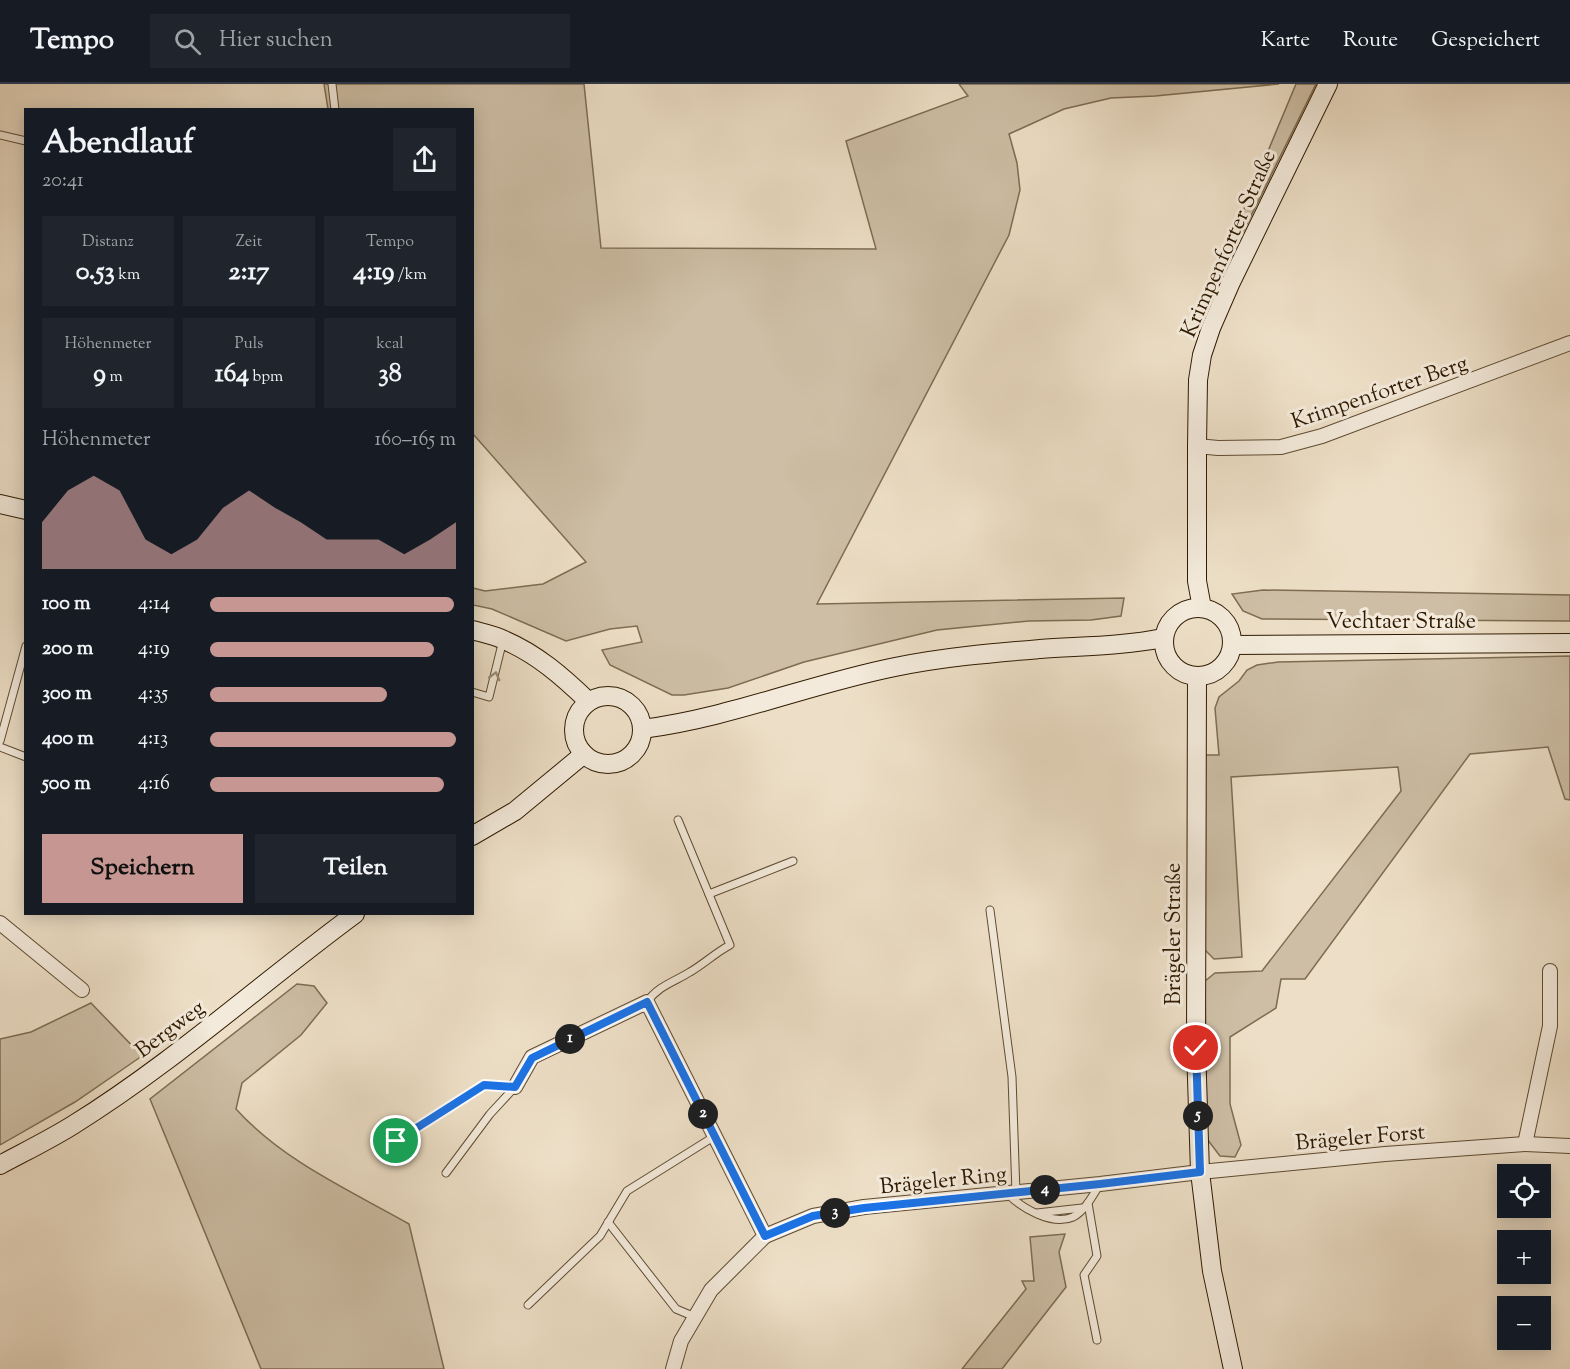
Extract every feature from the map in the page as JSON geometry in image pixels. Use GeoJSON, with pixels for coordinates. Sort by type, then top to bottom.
{"type":"FeatureCollection","features":[{"type":"Feature","properties":{"kind":"main road","name":"Krimpenforter Straße"},"geometry":{"type":"LineString","coordinates":[[1202,608],[1197,581],[1197,446],[1198,380],[1203,355],[1211,328],[1231,282],[1328,84]]}},
{"type":"Feature","properties":{"kind":"main road"},"geometry":{"type":"LineString","coordinates":[[0,504],[24,510]]}},
{"type":"Feature","properties":{"kind":"main road"},"geometry":{"type":"LineString","coordinates":[[1202,608],[1216,613],[1224,621],[1231,635],[1232,645],[1222,666],[1205,675],[1197,676],[1184,673],[1173,665],[1167,655],[1163,638],[1168,625],[1176,616],[1190,609],[1202,608]]}},
{"type":"Feature","properties":{"kind":"main road"},"geometry":{"type":"LineString","coordinates":[[474,631],[504,639],[540,659],[588,701]]}},
{"type":"Feature","properties":{"kind":"main road"},"geometry":{"type":"LineString","coordinates":[[642,729],[669,726],[742,708],[834,681],[895,667],[956,657],[1040,649],[1134,644],[1163,638]]}},
{"type":"Feature","properties":{"kind":"main road","name":"Vechtaer Straße"},"geometry":{"type":"LineString","coordinates":[[1232,645],[1570,643]]}},
{"type":"Feature","properties":{"kind":"main road","name":"Brägeler Straße"},"geometry":{"type":"LineString","coordinates":[[1197,676],[1196,1048],[1200,1172],[1212,1271],[1233,1369]]}},
{"type":"Feature","properties":{"kind":"main road"},"geometry":{"type":"LineString","coordinates":[[609,695],[628,702],[636,710],[641,719],[642,729],[637,749],[621,761],[601,764],[584,754],[574,736],[573,726],[576,716],[588,701],[598,696],[609,695]]}},
{"type":"Feature","properties":{"kind":"main road"},"geometry":{"type":"LineString","coordinates":[[474,835],[515,812],[584,754]]}},
{"type":"Feature","properties":{"kind":"main road","name":"Bergweg"},"geometry":{"type":"LineString","coordinates":[[0,1165],[71,1126],[138,1082],[354,915]]}},
{"type":"Feature","properties":{"kind":"street","name":"Krimpenforter Berg"},"geometry":{"type":"LineString","coordinates":[[1197,446],[1281,447],[1322,436],[1570,344]]}},
{"type":"Feature","properties":{"kind":"street"},"geometry":{"type":"LineString","coordinates":[[0,923],[82,990]]}},
{"type":"Feature","properties":{"kind":"street"},"geometry":{"type":"LineString","coordinates":[[1524,1144],[1550,1026],[1550,971]]}},
{"type":"Feature","properties":{"kind":"street"},"geometry":{"type":"LineString","coordinates":[[515,1087],[532,1058],[647,1002],[765,1236]]}},
{"type":"Feature","properties":{"kind":"street","name":"Brägeler Forst"},"geometry":{"type":"LineString","coordinates":[[1200,1172],[1385,1154],[1524,1144],[1570,1146]]}},
{"type":"Feature","properties":{"kind":"street","name":"Brägeler Ring"},"geometry":{"type":"LineString","coordinates":[[673,1369],[681,1341],[711,1290],[765,1236],[813,1216],[864,1208],[1200,1172]]}},
{"type":"Feature","properties":{"kind":"lane"},"geometry":{"type":"LineString","coordinates":[[332,84],[335,108]]}},
{"type":"Feature","properties":{"kind":"lane"},"geometry":{"type":"LineString","coordinates":[[0,135],[24,141]]}},
{"type":"Feature","properties":{"kind":"lane"},"geometry":{"type":"LineString","coordinates":[[474,693],[489,697],[504,639]]}},
{"type":"Feature","properties":{"kind":"lane"},"geometry":{"type":"LineString","coordinates":[[0,741],[24,653]]}},
{"type":"Feature","properties":{"kind":"lane"},"geometry":{"type":"LineString","coordinates":[[0,747],[24,756]]}},
{"type":"Feature","properties":{"kind":"lane"},"geometry":{"type":"LineString","coordinates":[[647,1002],[654,991],[691,971],[716,952],[730,945],[678,820]]}},
{"type":"Feature","properties":{"kind":"lane"},"geometry":{"type":"LineString","coordinates":[[709,894],[793,861]]}},
{"type":"Feature","properties":{"kind":"lane"},"geometry":{"type":"LineString","coordinates":[[990,910],[1012,1077],[1011,1193],[1018,1206],[1048,1219],[1073,1217],[1085,1206],[1100,1184]]}},
{"type":"Feature","properties":{"kind":"lane"},"geometry":{"type":"LineString","coordinates":[[396,1141],[484,1085],[515,1087]]}},
{"type":"Feature","properties":{"kind":"lane"},"geometry":{"type":"LineString","coordinates":[[446,1173],[490,1114],[515,1087]]}},
{"type":"Feature","properties":{"kind":"lane"},"geometry":{"type":"LineString","coordinates":[[528,1305],[600,1236],[627,1191],[715,1136]]}},
{"type":"Feature","properties":{"kind":"lane"},"geometry":{"type":"LineString","coordinates":[[1085,1206],[1097,1256],[1084,1275],[1097,1340]]}},
{"type":"Feature","properties":{"kind":"lane"},"geometry":{"type":"LineString","coordinates":[[608,1222],[676,1309],[695,1317]]}},
{"type":"Feature","properties":{"kind":"shaded area"},"geometry":{"type":"Polygon","coordinates":[[[324,84],[584,84],[601,248],[876,249],[846,141],[968,96],[959,84],[1279,84],[1111,98],[1064,109],[1009,134],[1017,163],[1020,190],[1009,235],[817,604],[1124,598],[1121,616],[1091,620],[1029,621],[937,630],[804,662],[728,688],[684,695],[672,695],[610,665],[602,650],[642,642],[637,626],[610,629],[566,641],[492,609],[474,605],[474,588],[485,591],[543,584],[586,562],[474,435],[474,108],[328,108],[324,84]]]}},
{"type":"Feature","properties":{"kind":"shaded area"},"geometry":{"type":"Polygon","coordinates":[[[1296,84],[1316,84],[1242,234],[1238,223],[1296,84]]]}},
{"type":"Feature","properties":{"kind":"shaded area"},"geometry":{"type":"Polygon","coordinates":[[[1263,590],[1570,595],[1570,621],[1262,619],[1243,611],[1232,594],[1263,590]]]}},
{"type":"Feature","properties":{"kind":"shaded area"},"geometry":{"type":"Polygon","coordinates":[[[1570,656],[1570,800],[1565,799],[1548,747],[1470,754],[1305,979],[1281,979],[1276,1008],[1230,1037],[1230,1104],[1241,1145],[1235,1157],[1220,1156],[1207,1139],[1205,981],[1215,973],[1262,971],[1401,791],[1398,767],[1231,777],[1242,957],[1214,959],[1204,949],[1204,755],[1219,755],[1215,708],[1219,697],[1239,681],[1247,670],[1257,665],[1278,662],[1570,656]]]}},
{"type":"Feature","properties":{"kind":"shaded area"},"geometry":{"type":"Polygon","coordinates":[[[297,984],[314,986],[327,1003],[301,1035],[242,1083],[236,1109],[274,1144],[296,1159],[409,1224],[444,1369],[261,1369],[150,1099],[297,984]]]}},
{"type":"Feature","properties":{"kind":"shaded area"},"geometry":{"type":"Polygon","coordinates":[[[91,1003],[142,1056],[75,1102],[0,1145],[0,1039],[31,1032],[91,1003]]]}},
{"type":"Feature","properties":{"kind":"shaded area"},"geometry":{"type":"Polygon","coordinates":[[[1065,1234],[1059,1252],[1066,1287],[1002,1369],[962,1369],[1026,1289],[1022,1281],[1034,1281],[1030,1237],[1065,1234]]]}},
{"type":"Feature","properties":{"kind":"route"},"geometry":{"type":"LineString","coordinates":[[396,1141],[484,1085],[515,1087],[532,1058],[647,1002],[765,1236],[813,1216],[864,1208],[1200,1172],[1196,1048]]}}]}
